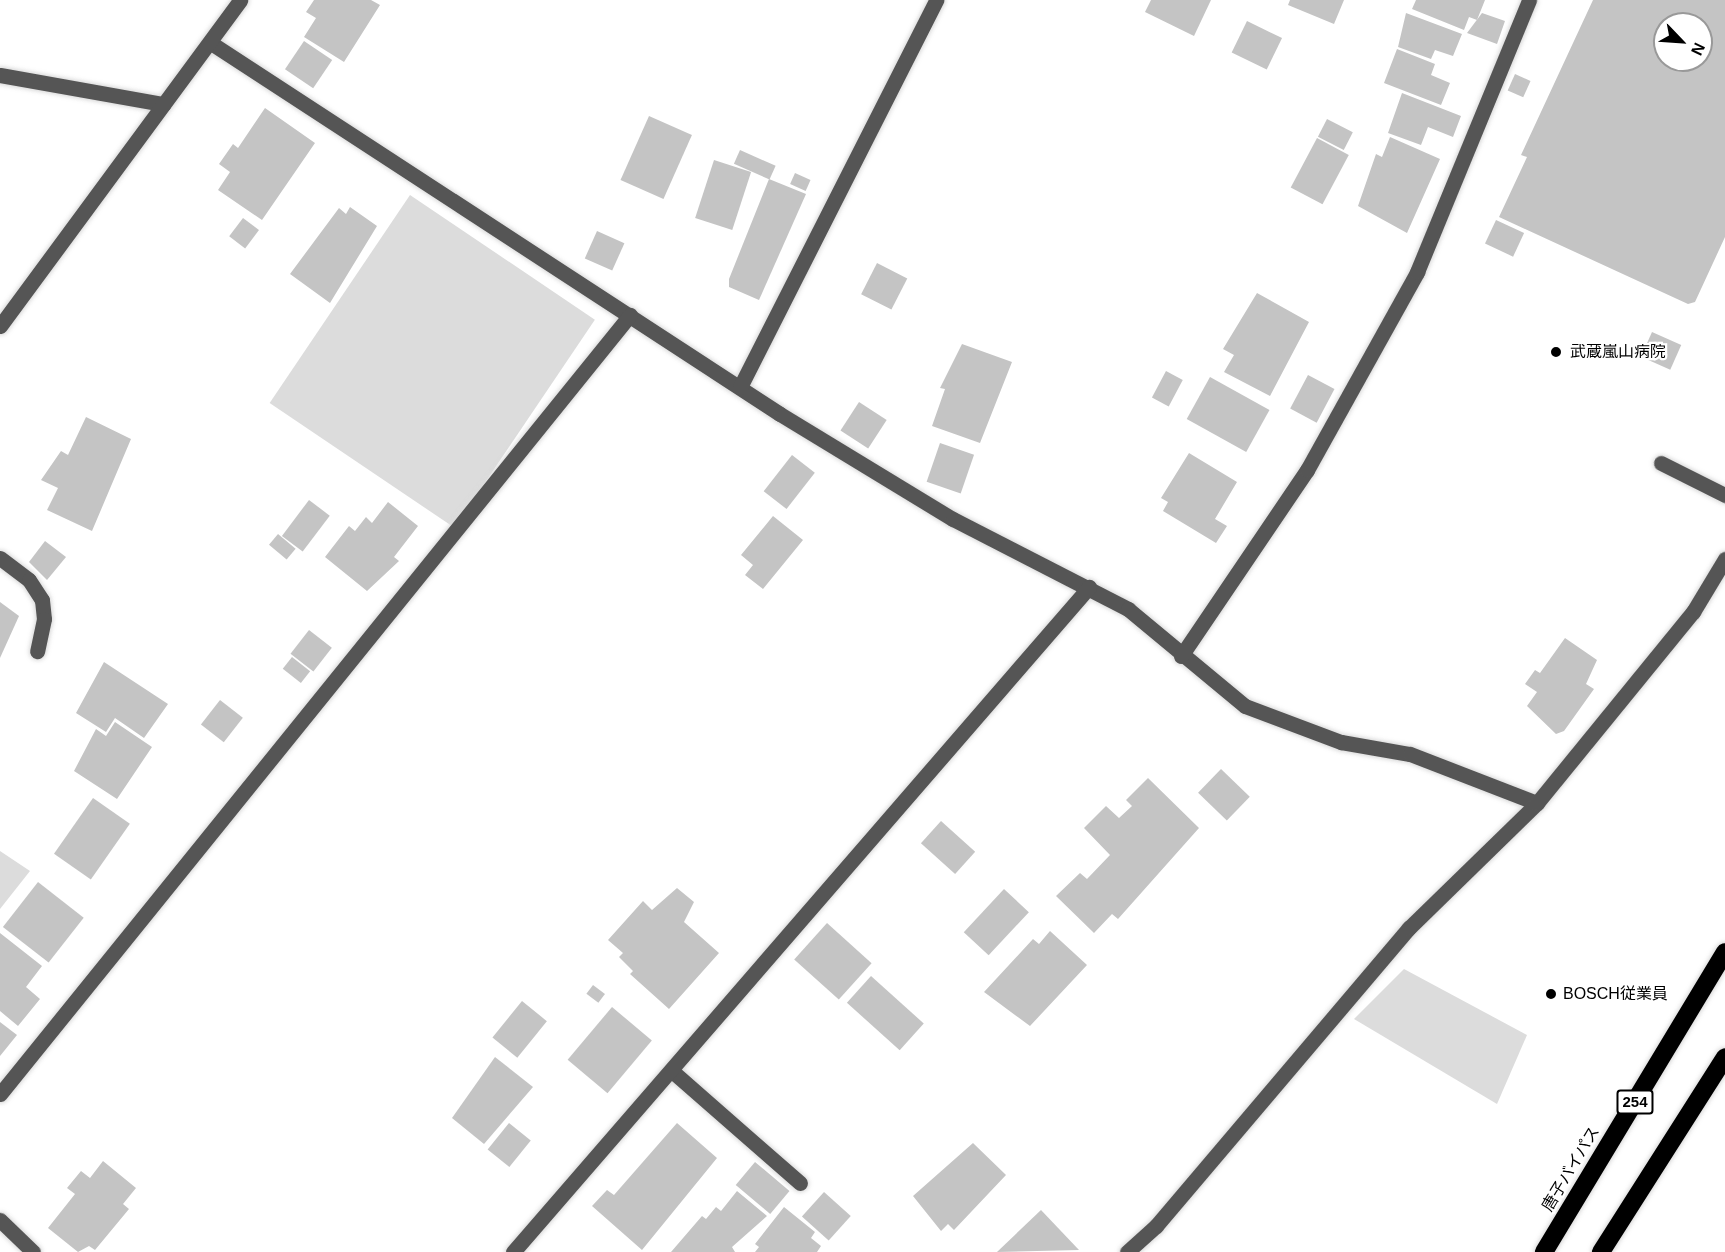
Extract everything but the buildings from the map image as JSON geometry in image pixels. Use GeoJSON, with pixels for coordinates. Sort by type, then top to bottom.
{"type":"FeatureCollection","features":[{"type":"Feature","properties":{"kind":"highway","name":"唐子バイパス"},"geometry":{"type":"LineString","coordinates":[[1544,1252],[1725,952]]}},
{"type":"Feature","properties":{"kind":"highway"},"geometry":{"type":"LineString","coordinates":[[1601,1252],[1725,1057]]}},
{"type":"Feature","properties":{"kind":"street"},"geometry":{"type":"LineString","coordinates":[[0,326],[163,104],[211,43],[240,0]]}},
{"type":"Feature","properties":{"kind":"street"},"geometry":{"type":"LineString","coordinates":[[740,387],[936,0]]}},
{"type":"Feature","properties":{"kind":"street"},"geometry":{"type":"LineString","coordinates":[[1181,657],[1307,471],[1418,272],[1529,0]]}},
{"type":"Feature","properties":{"kind":"street"},"geometry":{"type":"LineString","coordinates":[[211,43],[740,387],[953,519],[1128,609],[1223,691],[1270,717],[1341,742],[1410,754],[1537,803]]}},
{"type":"Feature","properties":{"kind":"street"},"geometry":{"type":"LineString","coordinates":[[0,75],[163,104]]}},
{"type":"Feature","properties":{"kind":"street"},"geometry":{"type":"LineString","coordinates":[[0,1094],[630,315]]}},
{"type":"Feature","properties":{"kind":"street"},"geometry":{"type":"LineString","coordinates":[[1661,463],[1725,495]]}},
{"type":"Feature","properties":{"kind":"street"},"geometry":{"type":"LineString","coordinates":[[0,558],[29,580],[42,600],[44,620],[37,651]]}},
{"type":"Feature","properties":{"kind":"street"},"geometry":{"type":"LineString","coordinates":[[1127,1252],[1156,1226],[1409,928],[1537,803],[1693,612],[1725,559]]}},
{"type":"Feature","properties":{"kind":"street"},"geometry":{"type":"LineString","coordinates":[[513,1252],[1089,587]]}},
{"type":"Feature","properties":{"kind":"street"},"geometry":{"type":"LineString","coordinates":[[672,1071],[800,1183]]}},
{"type":"Feature","properties":{"kind":"street"},"geometry":{"type":"LineString","coordinates":[[0,1220],[33,1252]]}},
{"type":"Feature","properties":{"kind":"shaded area"},"geometry":{"type":"Polygon","coordinates":[[[410,195],[595,320],[455,528],[270,403],[410,195]]]}},
{"type":"Feature","properties":{"kind":"shaded area"},"geometry":{"type":"Polygon","coordinates":[[[0,851],[30,871],[0,909],[0,851]]]}},
{"type":"Feature","properties":{"kind":"shaded area"},"geometry":{"type":"Polygon","coordinates":[[[1404,969],[1527,1035],[1497,1104],[1354,1019],[1404,969]]]}},
{"type":"Feature","properties":{"kind":"place","name":"武蔵嵐山病院"},"geometry":{"type":"Point","coordinates":[1556,352]}},
{"type":"Feature","properties":{"kind":"place","name":"BOSCH従業員"},"geometry":{"type":"Point","coordinates":[1551,994]}}]}
